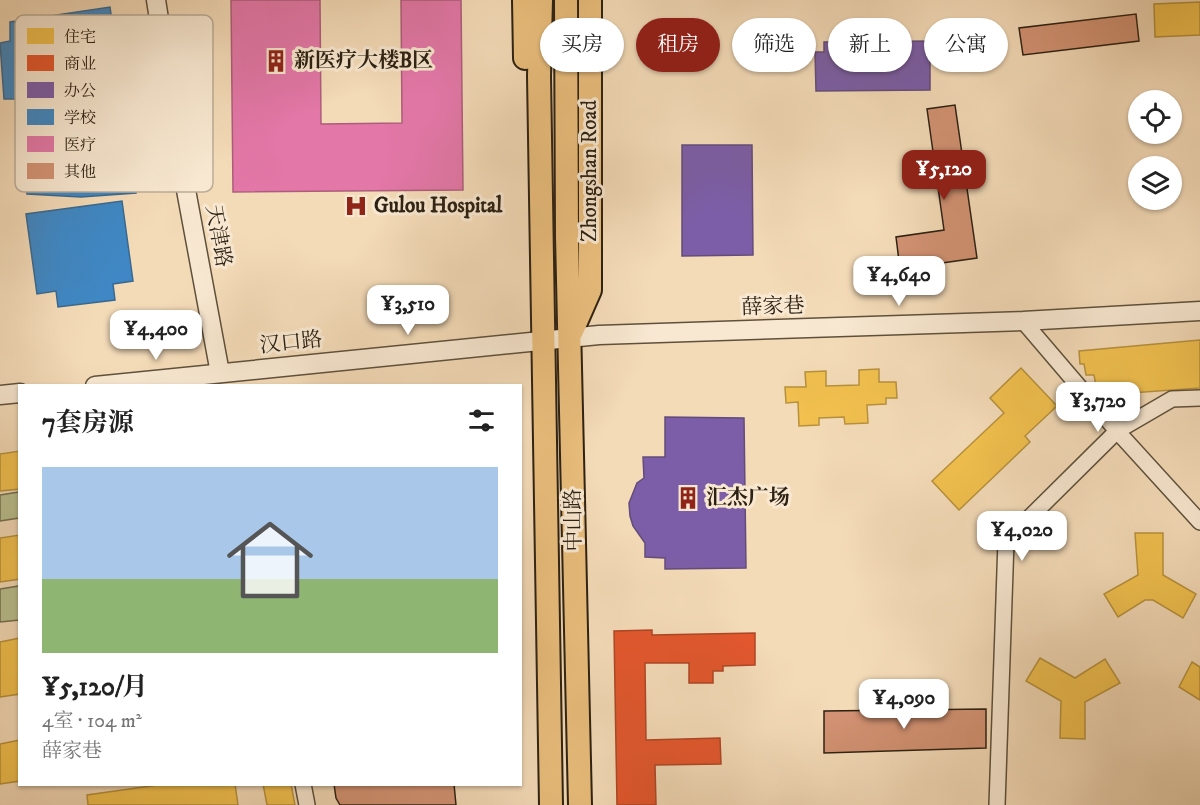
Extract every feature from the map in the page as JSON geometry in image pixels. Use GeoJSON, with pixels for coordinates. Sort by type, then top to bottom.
{"type":"FeatureCollection","features":[{"type":"Feature","properties":{"kind":"main road"},"geometry":{"type":"LineString","coordinates":[[524,0],[529,290],[543,340]]}},
{"type":"Feature","properties":{"kind":"main road"},"geometry":{"type":"LineString","coordinates":[[541,0],[539,76],[550,805]]}},
{"type":"Feature","properties":{"kind":"main road","name":"中山路"},"geometry":{"type":"LineString","coordinates":[[566,0],[567,236],[580,805]]}},
{"type":"Feature","properties":{"kind":"main road","name":"Zhongshan Road"},"geometry":{"type":"LineString","coordinates":[[570,338],[590,290],[590,0]]}},
{"type":"Feature","properties":{"kind":"street","name":"天津路"},"geometry":{"type":"LineString","coordinates":[[156,0],[158,15]]}},
{"type":"Feature","properties":{"kind":"street","name":"天津路"},"geometry":{"type":"LineString","coordinates":[[186,192],[221,379]]}},
{"type":"Feature","properties":{"kind":"street","name":"薛家巷"},"geometry":{"type":"LineString","coordinates":[[599,335],[1023,321],[1200,311]]}},
{"type":"Feature","properties":{"kind":"street"},"geometry":{"type":"LineString","coordinates":[[1023,321],[1200,522]]}},
{"type":"Feature","properties":{"kind":"street","name":"汉口路"},"geometry":{"type":"LineString","coordinates":[[131,384],[221,379],[599,335]]}},
{"type":"Feature","properties":{"kind":"street"},"geometry":{"type":"LineString","coordinates":[[0,395],[18,393]]}},
{"type":"Feature","properties":{"kind":"street"},"geometry":{"type":"LineString","coordinates":[[998,805],[1006,541],[1117,430],[1172,399],[1200,398]]}},
{"type":"Feature","properties":{"kind":"street"},"geometry":{"type":"LineString","coordinates":[[303,786],[307,805]]}},
{"type":"Feature","properties":{"kind":"green space"},"geometry":{"type":"Polygon","coordinates":[[[18,492],[18,518],[0,521],[0,495],[18,492]]]}},
{"type":"Feature","properties":{"kind":"green space"},"geometry":{"type":"Polygon","coordinates":[[[18,586],[18,620],[0,622],[0,589],[18,586]]]}},
{"type":"Feature","properties":{"kind":"building: 住宅"},"geometry":{"type":"Polygon","coordinates":[[[1200,2],[1200,35],[1155,37],[1154,4],[1200,2]]]}},
{"type":"Feature","properties":{"kind":"building: 住宅"},"geometry":{"type":"Polygon","coordinates":[[[1200,340],[1200,388],[1103,395],[1102,384],[1096,386],[1094,375],[1086,375],[1084,364],[1080,364],[1079,351],[1200,340]]]}},
{"type":"Feature","properties":{"kind":"building: 住宅"},"geometry":{"type":"Polygon","coordinates":[[[1021,368],[1057,406],[1025,436],[1030,442],[959,510],[932,481],[1004,413],[990,398],[1021,368]]]}},
{"type":"Feature","properties":{"kind":"building: 住宅"},"geometry":{"type":"Polygon","coordinates":[[[879,369],[879,382],[896,382],[897,398],[886,398],[886,404],[867,405],[868,423],[845,424],[844,417],[819,418],[819,425],[799,426],[798,402],[786,403],[785,387],[806,387],[805,372],[826,371],[826,386],[859,385],[859,370],[879,369]]]}},
{"type":"Feature","properties":{"kind":"building: 住宅"},"geometry":{"type":"Polygon","coordinates":[[[18,451],[18,489],[0,491],[0,454],[18,451]]]}},
{"type":"Feature","properties":{"kind":"building: 住宅"},"geometry":{"type":"Polygon","coordinates":[[[1135,533],[1163,533],[1163,575],[1196,594],[1183,618],[1153,600],[1145,600],[1118,617],[1104,594],[1138,575],[1135,533]]]}},
{"type":"Feature","properties":{"kind":"building: 住宅"},"geometry":{"type":"Polygon","coordinates":[[[18,535],[18,579],[0,582],[0,538],[18,535]]]}},
{"type":"Feature","properties":{"kind":"building: 住宅"},"geometry":{"type":"Polygon","coordinates":[[[18,638],[18,694],[0,697],[0,642],[18,638]]]}},
{"type":"Feature","properties":{"kind":"building: 住宅"},"geometry":{"type":"Polygon","coordinates":[[[1040,658],[1075,678],[1105,659],[1120,683],[1085,702],[1085,739],[1060,738],[1061,701],[1026,681],[1040,658]]]}},
{"type":"Feature","properties":{"kind":"building: 住宅"},"geometry":{"type":"Polygon","coordinates":[[[1192,662],[1200,667],[1200,700],[1179,687],[1192,662]]]}},
{"type":"Feature","properties":{"kind":"building: 住宅"},"geometry":{"type":"Polygon","coordinates":[[[18,740],[18,781],[0,784],[0,744],[18,740]]]}},
{"type":"Feature","properties":{"kind":"building: 住宅"},"geometry":{"type":"Polygon","coordinates":[[[151,786],[235,786],[238,805],[88,805],[87,795],[151,786]]]}},
{"type":"Feature","properties":{"kind":"building: 住宅"},"geometry":{"type":"Polygon","coordinates":[[[263,786],[291,786],[295,805],[267,805],[263,786]]]}},
{"type":"Feature","properties":{"kind":"building: 商业"},"geometry":{"type":"Polygon","coordinates":[[[652,630],[652,635],[755,633],[755,665],[723,666],[723,671],[713,671],[713,683],[689,683],[689,663],[645,663],[646,740],[720,738],[721,764],[655,765],[656,805],[617,805],[614,631],[652,630]]]}},
{"type":"Feature","properties":{"kind":"building: 办公"},"geometry":{"type":"Polygon","coordinates":[[[912,41],[924,41],[924,72],[930,72],[930,90],[816,91],[816,52],[824,52],[824,42],[828,42],[828,72],[912,72],[912,41]]]}},
{"type":"Feature","properties":{"kind":"building: 办公"},"geometry":{"type":"Polygon","coordinates":[[[682,145],[752,145],[753,255],[682,256],[682,145]]]}},
{"type":"Feature","properties":{"kind":"building: 办公","name":"汇杰广场"},"geometry":{"type":"Polygon","coordinates":[[[665,417],[744,418],[746,568],[665,569],[665,558],[645,557],[645,543],[633,526],[629,503],[637,483],[644,478],[643,457],[665,457],[665,417]]]}},
{"type":"Feature","properties":{"kind":"building: 学校"},"geometry":{"type":"Polygon","coordinates":[[[110,7],[111,15],[57,15],[110,7]]]}},
{"type":"Feature","properties":{"kind":"building: 学校"},"geometry":{"type":"Polygon","coordinates":[[[15,21],[15,99],[4,99],[0,43],[10,41],[10,22],[15,21]]]}},
{"type":"Feature","properties":{"kind":"building: 学校"},"geometry":{"type":"Polygon","coordinates":[[[27,192],[136,193],[81,197],[27,194],[27,192]]]}},
{"type":"Feature","properties":{"kind":"building: 学校"},"geometry":{"type":"Polygon","coordinates":[[[122,201],[133,281],[113,284],[115,300],[58,307],[56,291],[37,294],[26,214],[122,201]]]}},
{"type":"Feature","properties":{"kind":"building: 医疗","name":"新医疗大楼B区"},"geometry":{"type":"Polygon","coordinates":[[[231,0],[320,0],[321,124],[402,123],[401,0],[461,0],[463,190],[233,192],[231,0]]]}},
{"type":"Feature","properties":{"kind":"building: 其他"},"geometry":{"type":"Polygon","coordinates":[[[1136,14],[1139,41],[1023,55],[1019,28],[1136,14]]]}},
{"type":"Feature","properties":{"kind":"building: 其他"},"geometry":{"type":"Polygon","coordinates":[[[955,105],[977,258],[900,269],[896,237],[944,230],[927,109],[955,105]]]}},
{"type":"Feature","properties":{"kind":"building: 其他"},"geometry":{"type":"Polygon","coordinates":[[[986,709],[986,748],[824,753],[824,711],[986,709]]]}},
{"type":"Feature","properties":{"kind":"building: 其他"},"geometry":{"type":"Polygon","coordinates":[[[334,786],[454,786],[456,805],[340,805],[336,798],[334,786]]]}},
{"type":"Feature","properties":{"kind":"place","name":"新医疗大楼B区"},"geometry":{"type":"Point","coordinates":[276,61]}},
{"type":"Feature","properties":{"kind":"place","name":"Gulou Hospital"},"geometry":{"type":"Point","coordinates":[356,206]}},
{"type":"Feature","properties":{"kind":"place","name":"汇杰广场"},"geometry":{"type":"Point","coordinates":[688,498]}}]}
